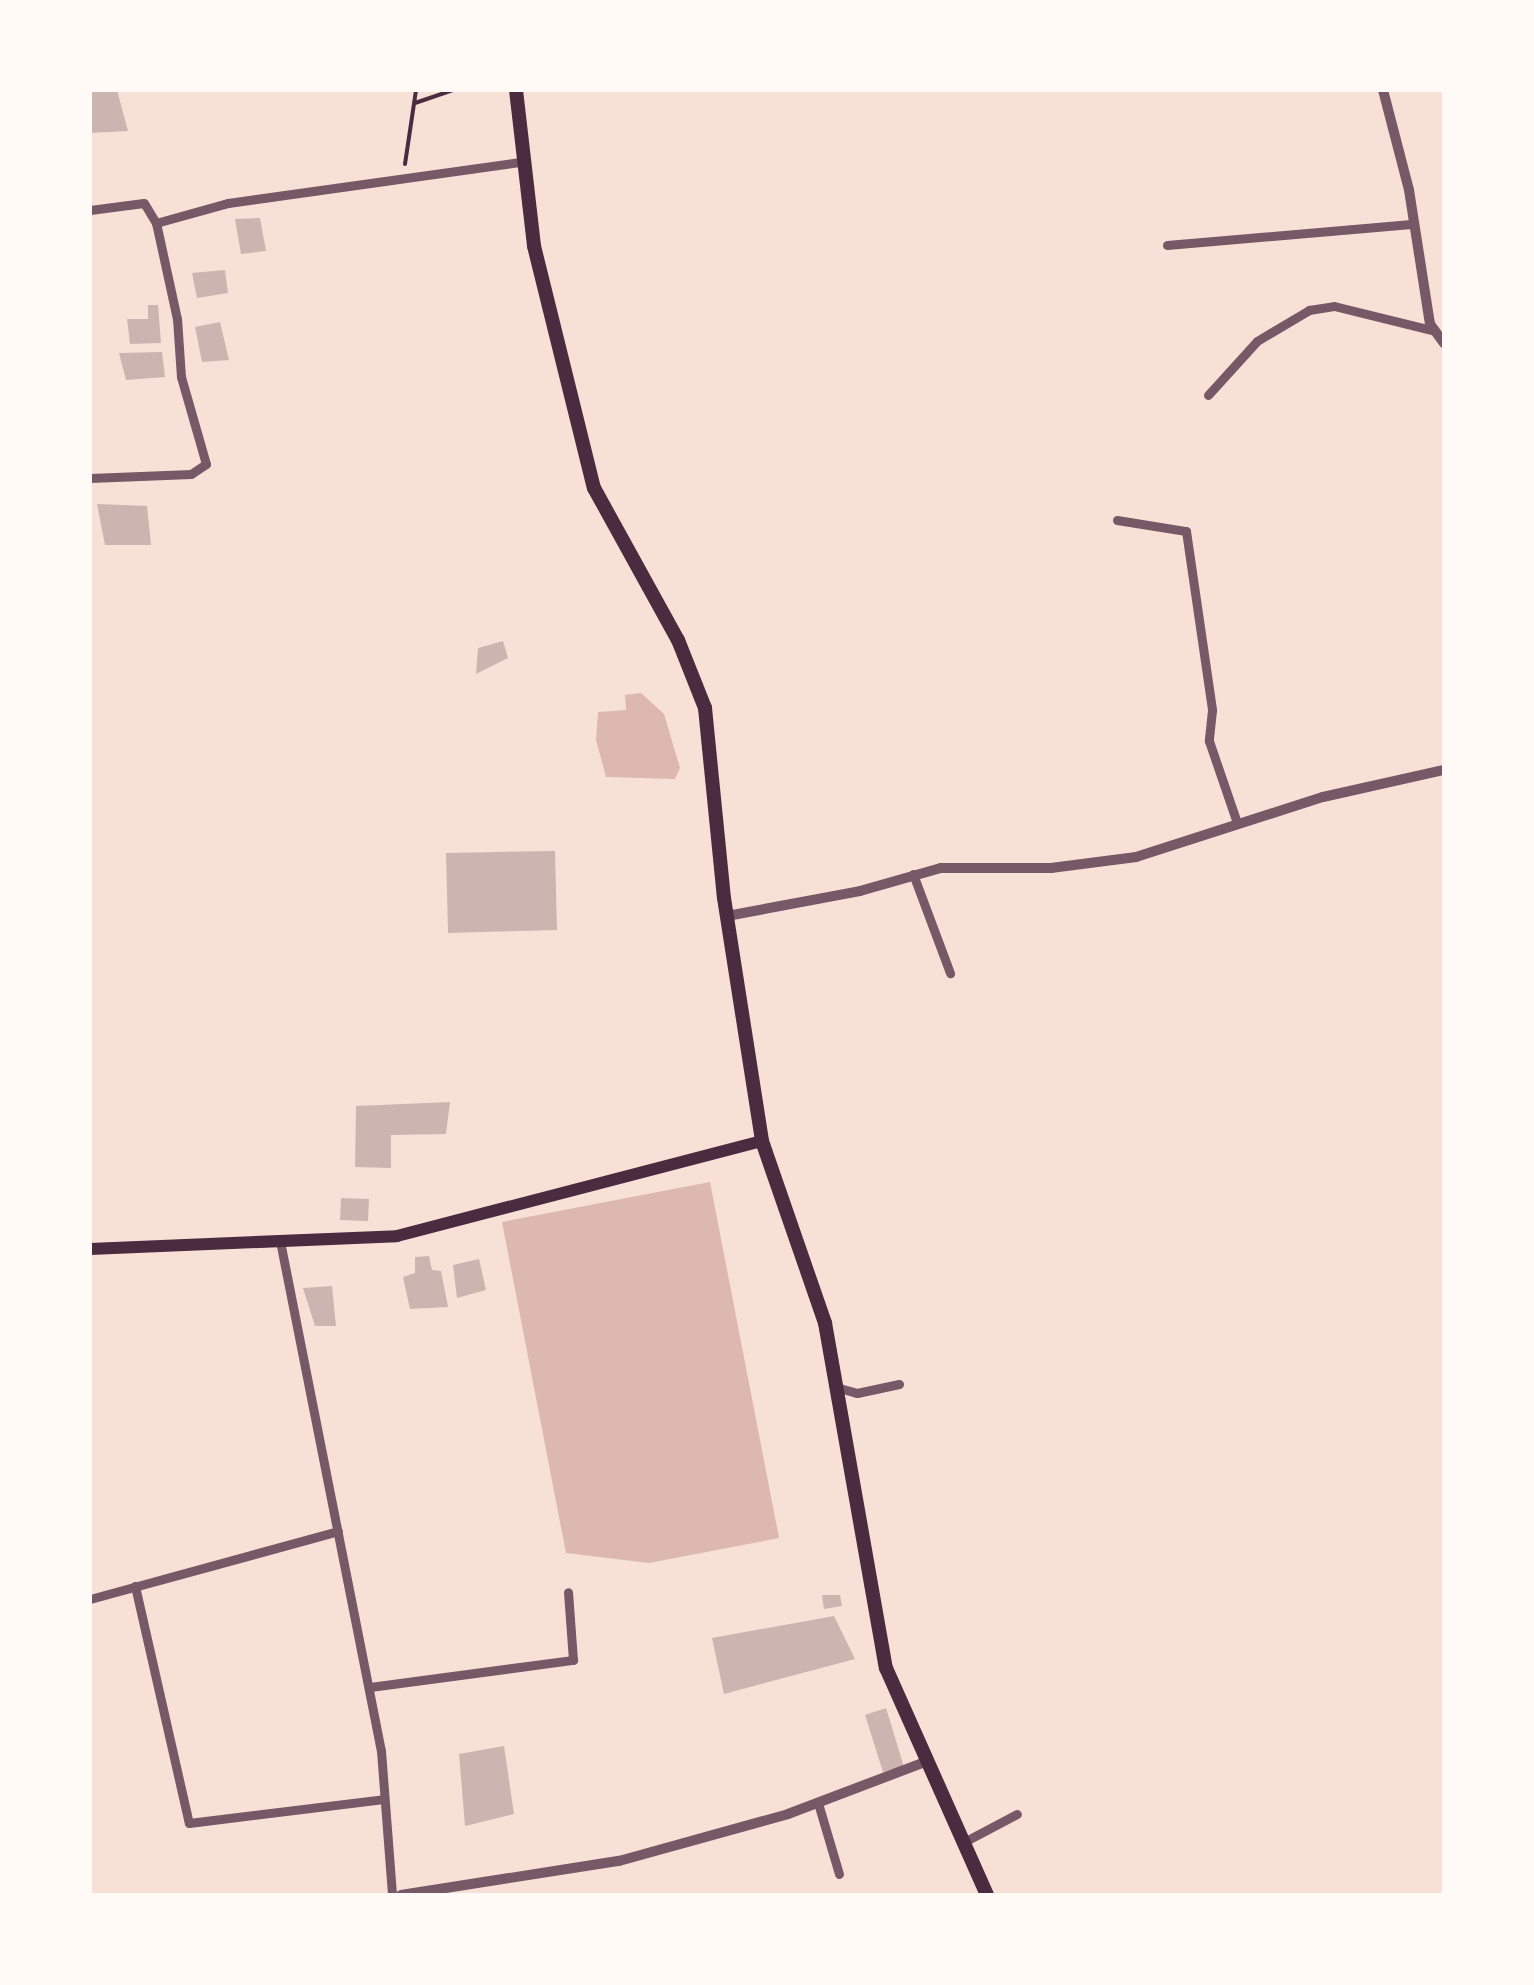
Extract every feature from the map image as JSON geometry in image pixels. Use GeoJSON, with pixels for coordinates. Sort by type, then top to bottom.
{"type":"FeatureCollection","features":[{"type":"Feature","properties":{"kind":"highway"},"geometry":{"type":"LineString","coordinates":[[516,90],[534,246],[594,488],[678,640],[705,708],[727,916],[762,1140],[825,1323],[886,1668],[987,1895]]}},
{"type":"Feature","properties":{"kind":"main road"},"geometry":{"type":"LineString","coordinates":[[90,1249],[397,1236],[762,1140]]}},
{"type":"Feature","properties":{"kind":"street"},"geometry":{"type":"LineString","coordinates":[[1383,90],[1435,331],[1444,343]]}},
{"type":"Feature","properties":{"kind":"street"},"geometry":{"type":"LineString","coordinates":[[156,223],[228,203],[525,160]]}},
{"type":"Feature","properties":{"kind":"street"},"geometry":{"type":"LineString","coordinates":[[90,210],[144,203],[156,223],[177,319],[181,377],[206,464],[191,474],[90,478]]}},
{"type":"Feature","properties":{"kind":"street"},"geometry":{"type":"LineString","coordinates":[[1168,245],[1414,224]]}},
{"type":"Feature","properties":{"kind":"street"},"geometry":{"type":"LineString","coordinates":[[1208,396],[1257,341],[1309,310],[1334,306],[1435,331]]}},
{"type":"Feature","properties":{"kind":"street"},"geometry":{"type":"LineString","coordinates":[[1117,520],[1186,531],[1212,710],[1209,741],[1237,823]]}},
{"type":"Feature","properties":{"kind":"street"},"geometry":{"type":"LineString","coordinates":[[727,916],[860,891],[914,874],[1136,858],[1237,823],[1444,770]]}},
{"type":"Feature","properties":{"kind":"street"},"geometry":{"type":"LineString","coordinates":[[914,874],[950,973]]}},
{"type":"Feature","properties":{"kind":"street"},"geometry":{"type":"LineString","coordinates":[[280,1241],[370,1687],[392,1895]]}},
{"type":"Feature","properties":{"kind":"street"},"geometry":{"type":"LineString","coordinates":[[836,1388],[857,1393],[899,1384]]}},
{"type":"Feature","properties":{"kind":"street"},"geometry":{"type":"LineString","coordinates":[[90,1599],[338,1531]]}},
{"type":"Feature","properties":{"kind":"street"},"geometry":{"type":"LineString","coordinates":[[135,1586],[189,1823],[384,1798]]}},
{"type":"Feature","properties":{"kind":"street"},"geometry":{"type":"LineString","coordinates":[[370,1687],[573,1660],[568,1592]]}},
{"type":"Feature","properties":{"kind":"street"},"geometry":{"type":"LineString","coordinates":[[401,1895],[619,1861],[818,1803],[925,1762]]}},
{"type":"Feature","properties":{"kind":"street"},"geometry":{"type":"LineString","coordinates":[[818,1803],[838,1874]]}},
{"type":"Feature","properties":{"kind":"street"},"geometry":{"type":"LineString","coordinates":[[962,1844],[1016,1814]]}},
{"type":"Feature","properties":{"kind":"path"},"geometry":{"type":"LineString","coordinates":[[407,172],[403,156],[416,90]]}},
{"type":"Feature","properties":{"kind":"path"},"geometry":{"type":"LineString","coordinates":[[414,103],[453,90]]}},
{"type":"Feature","properties":{"kind":"shaded area"},"geometry":{"type":"Polygon","coordinates":[[[641,693],[664,714],[680,768],[675,779],[606,777],[596,740],[598,712],[626,710],[625,695],[641,693]]]}},
{"type":"Feature","properties":{"kind":"shaded area"},"geometry":{"type":"Polygon","coordinates":[[[710,1182],[779,1538],[649,1563],[566,1553],[502,1222],[710,1182]]]}},
{"type":"Feature","properties":{"kind":"building"},"geometry":{"type":"Polygon","coordinates":[[[90,90],[117,90],[128,131],[90,133],[90,90]]]}},
{"type":"Feature","properties":{"kind":"building"},"geometry":{"type":"Polygon","coordinates":[[[260,218],[266,251],[241,254],[235,219],[260,218]]]}},
{"type":"Feature","properties":{"kind":"building"},"geometry":{"type":"Polygon","coordinates":[[[225,270],[228,293],[197,298],[192,273],[225,270]]]}},
{"type":"Feature","properties":{"kind":"building"},"geometry":{"type":"Polygon","coordinates":[[[148,305],[158,305],[161,343],[130,344],[127,319],[148,319],[148,305]]]}},
{"type":"Feature","properties":{"kind":"building"},"geometry":{"type":"Polygon","coordinates":[[[220,322],[229,360],[202,362],[195,327],[220,322]]]}},
{"type":"Feature","properties":{"kind":"building"},"geometry":{"type":"Polygon","coordinates":[[[162,352],[165,377],[126,380],[119,353],[162,352]]]}},
{"type":"Feature","properties":{"kind":"building"},"geometry":{"type":"Polygon","coordinates":[[[97,504],[147,506],[151,545],[105,545],[97,504]]]}},
{"type":"Feature","properties":{"kind":"building"},"geometry":{"type":"Polygon","coordinates":[[[503,641],[508,658],[476,674],[478,648],[503,641]]]}},
{"type":"Feature","properties":{"kind":"building"},"geometry":{"type":"Polygon","coordinates":[[[555,851],[557,930],[448,933],[446,853],[555,851]]]}},
{"type":"Feature","properties":{"kind":"building"},"geometry":{"type":"Polygon","coordinates":[[[450,1102],[446,1134],[391,1135],[391,1168],[355,1167],[356,1106],[450,1102]]]}},
{"type":"Feature","properties":{"kind":"building"},"geometry":{"type":"Polygon","coordinates":[[[341,1198],[369,1199],[368,1221],[340,1220],[341,1198]]]}},
{"type":"Feature","properties":{"kind":"building"},"geometry":{"type":"Polygon","coordinates":[[[429,1256],[432,1270],[441,1271],[448,1307],[410,1309],[403,1277],[415,1273],[415,1257],[429,1256]]]}},
{"type":"Feature","properties":{"kind":"building"},"geometry":{"type":"Polygon","coordinates":[[[479,1259],[486,1290],[457,1298],[453,1265],[479,1259]]]}},
{"type":"Feature","properties":{"kind":"building"},"geometry":{"type":"Polygon","coordinates":[[[332,1286],[336,1326],[315,1326],[303,1288],[332,1286]]]}},
{"type":"Feature","properties":{"kind":"building"},"geometry":{"type":"Polygon","coordinates":[[[822,1595],[840,1595],[842,1606],[824,1609],[822,1595]]]}},
{"type":"Feature","properties":{"kind":"building"},"geometry":{"type":"Polygon","coordinates":[[[834,1616],[855,1659],[724,1694],[712,1638],[834,1616]]]}},
{"type":"Feature","properties":{"kind":"building"},"geometry":{"type":"Polygon","coordinates":[[[886,1708],[904,1767],[883,1772],[865,1715],[886,1708]]]}},
{"type":"Feature","properties":{"kind":"building"},"geometry":{"type":"Polygon","coordinates":[[[504,1746],[514,1814],[465,1826],[459,1754],[504,1746]]]}}]}
